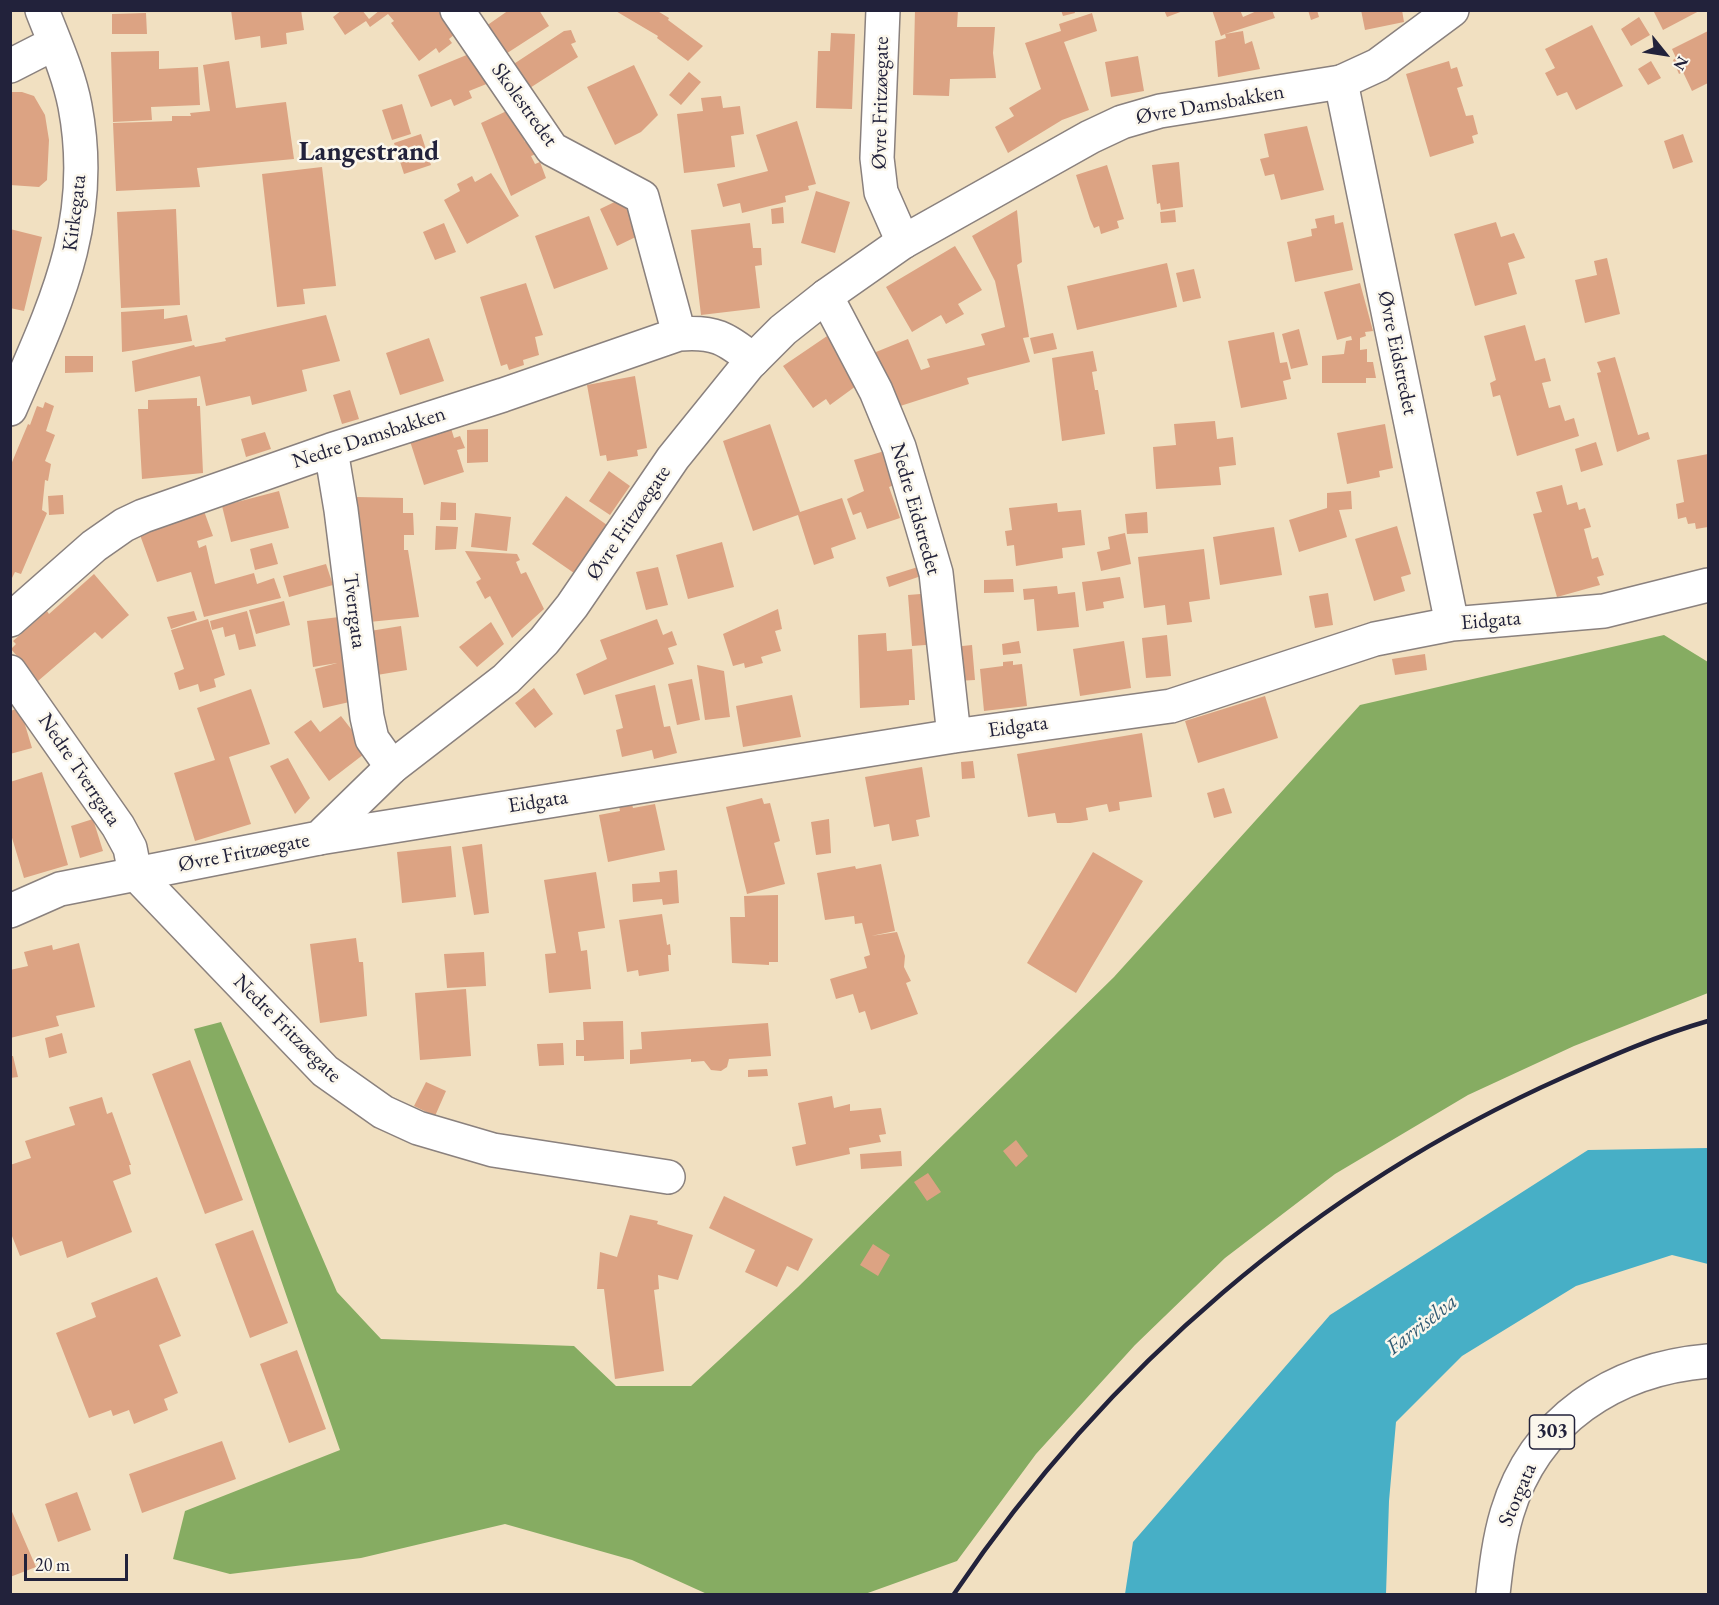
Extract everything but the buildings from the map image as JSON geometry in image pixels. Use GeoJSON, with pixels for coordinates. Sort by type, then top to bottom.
{"type":"FeatureCollection","features":[{"type":"Feature","properties":{"kind":"street","name":"Kirkegata"},"geometry":{"type":"LineString","coordinates":[[10,409],[60,293],[76,233],[81,186],[80,142],[75,103],[42,10]]}},
{"type":"Feature","properties":{"kind":"street","name":"Skolestredet"},"geometry":{"type":"LineString","coordinates":[[457,10],[552,149],[642,197],[679,334]]}},
{"type":"Feature","properties":{"kind":"street","name":"Øvre Fritzøegate"},"geometry":{"type":"LineString","coordinates":[[135,873],[320,838],[392,767],[506,679],[544,641],[572,606],[673,458],[753,360],[783,330],[826,296],[903,242],[881,192],[877,158],[883,10]]}},
{"type":"Feature","properties":{"kind":"street","name":"Øvre Damsbakken"},"geometry":{"type":"LineString","coordinates":[[903,242],[1090,137],[1122,122],[1160,111],[1341,82],[1378,65],[1447,12]]}},
{"type":"Feature","properties":{"kind":"street"},"geometry":{"type":"LineString","coordinates":[[10,66],[55,43]]}},
{"type":"Feature","properties":{"kind":"street","name":"Øvre Eidstredet"},"geometry":{"type":"LineString","coordinates":[[1341,82],[1452,624]]}},
{"type":"Feature","properties":{"kind":"street","name":"Nedre Eidstredet"},"geometry":{"type":"LineString","coordinates":[[826,296],[876,391],[899,447],[932,561],[954,736]]}},
{"type":"Feature","properties":{"kind":"street","name":"Nedre Damsbakken"},"geometry":{"type":"LineString","coordinates":[[10,620],[94,546],[124,525],[331,450],[503,395],[679,334],[702,332],[718,336],[753,360]]}},
{"type":"Feature","properties":{"kind":"street","name":"Tverrgata"},"geometry":{"type":"LineString","coordinates":[[331,450],[341,510],[367,717],[372,739],[392,767]]}},
{"type":"Feature","properties":{"kind":"street","name":"Eidgata"},"geometry":{"type":"LineString","coordinates":[[320,838],[954,736],[1171,706],[1375,639],[1452,624],[1604,611],[1708,585]]}},
{"type":"Feature","properties":{"kind":"street","name":"Nedre Tverrgata"},"geometry":{"type":"LineString","coordinates":[[10,672],[118,826],[130,848],[135,873]]}},
{"type":"Feature","properties":{"kind":"street"},"geometry":{"type":"LineString","coordinates":[[10,911],[60,889],[135,873]]}},
{"type":"Feature","properties":{"kind":"street","name":"Nedre Fritzøegate"},"geometry":{"type":"LineString","coordinates":[[135,873],[324,1071],[382,1112],[417,1128],[494,1150],[668,1177]]}},
{"type":"Feature","properties":{"kind":"street","name":"Storgata"},"geometry":{"type":"LineString","coordinates":[[1492,1594],[1507,1512],[1528,1467],[1553,1430],[1589,1400],[1634,1376],[1708,1361]]}},
{"type":"Feature","properties":{"kind":"green space"},"geometry":{"type":"Polygon","coordinates":[[[1664,635],[1708,662],[1708,993],[1574,1046],[1468,1095],[1335,1174],[1225,1258],[1135,1345],[1036,1454],[957,1561],[865,1594],[707,1594],[632,1560],[505,1524],[361,1558],[230,1574],[173,1559],[185,1511],[340,1450],[194,1029],[221,1022],[337,1292],[381,1339],[574,1346],[616,1386],[691,1386],[798,1287],[1114,977],[1360,705],[1664,635]]]}},
{"type":"Feature","properties":{"kind":"water","name":"Farriselva"},"geometry":{"type":"Polygon","coordinates":[[[1708,1148],[1708,1264],[1672,1255],[1576,1286],[1462,1356],[1396,1422],[1389,1501],[1386,1594],[1125,1594],[1133,1542],[1330,1315],[1588,1150],[1708,1148]]]}},
{"type":"Feature","properties":{"kind":"railway"},"geometry":{"type":"LineString","coordinates":[[954,1594],[1014,1512],[1078,1434],[1148,1361],[1223,1293],[1302,1230],[1385,1173],[1473,1122],[1599,1061],[1653,1039],[1708,1021]]}},
{"type":"Feature","properties":{"kind":"district","name":"Langestrand"},"geometry":{"type":"Point","coordinates":[369,153]}}]}
